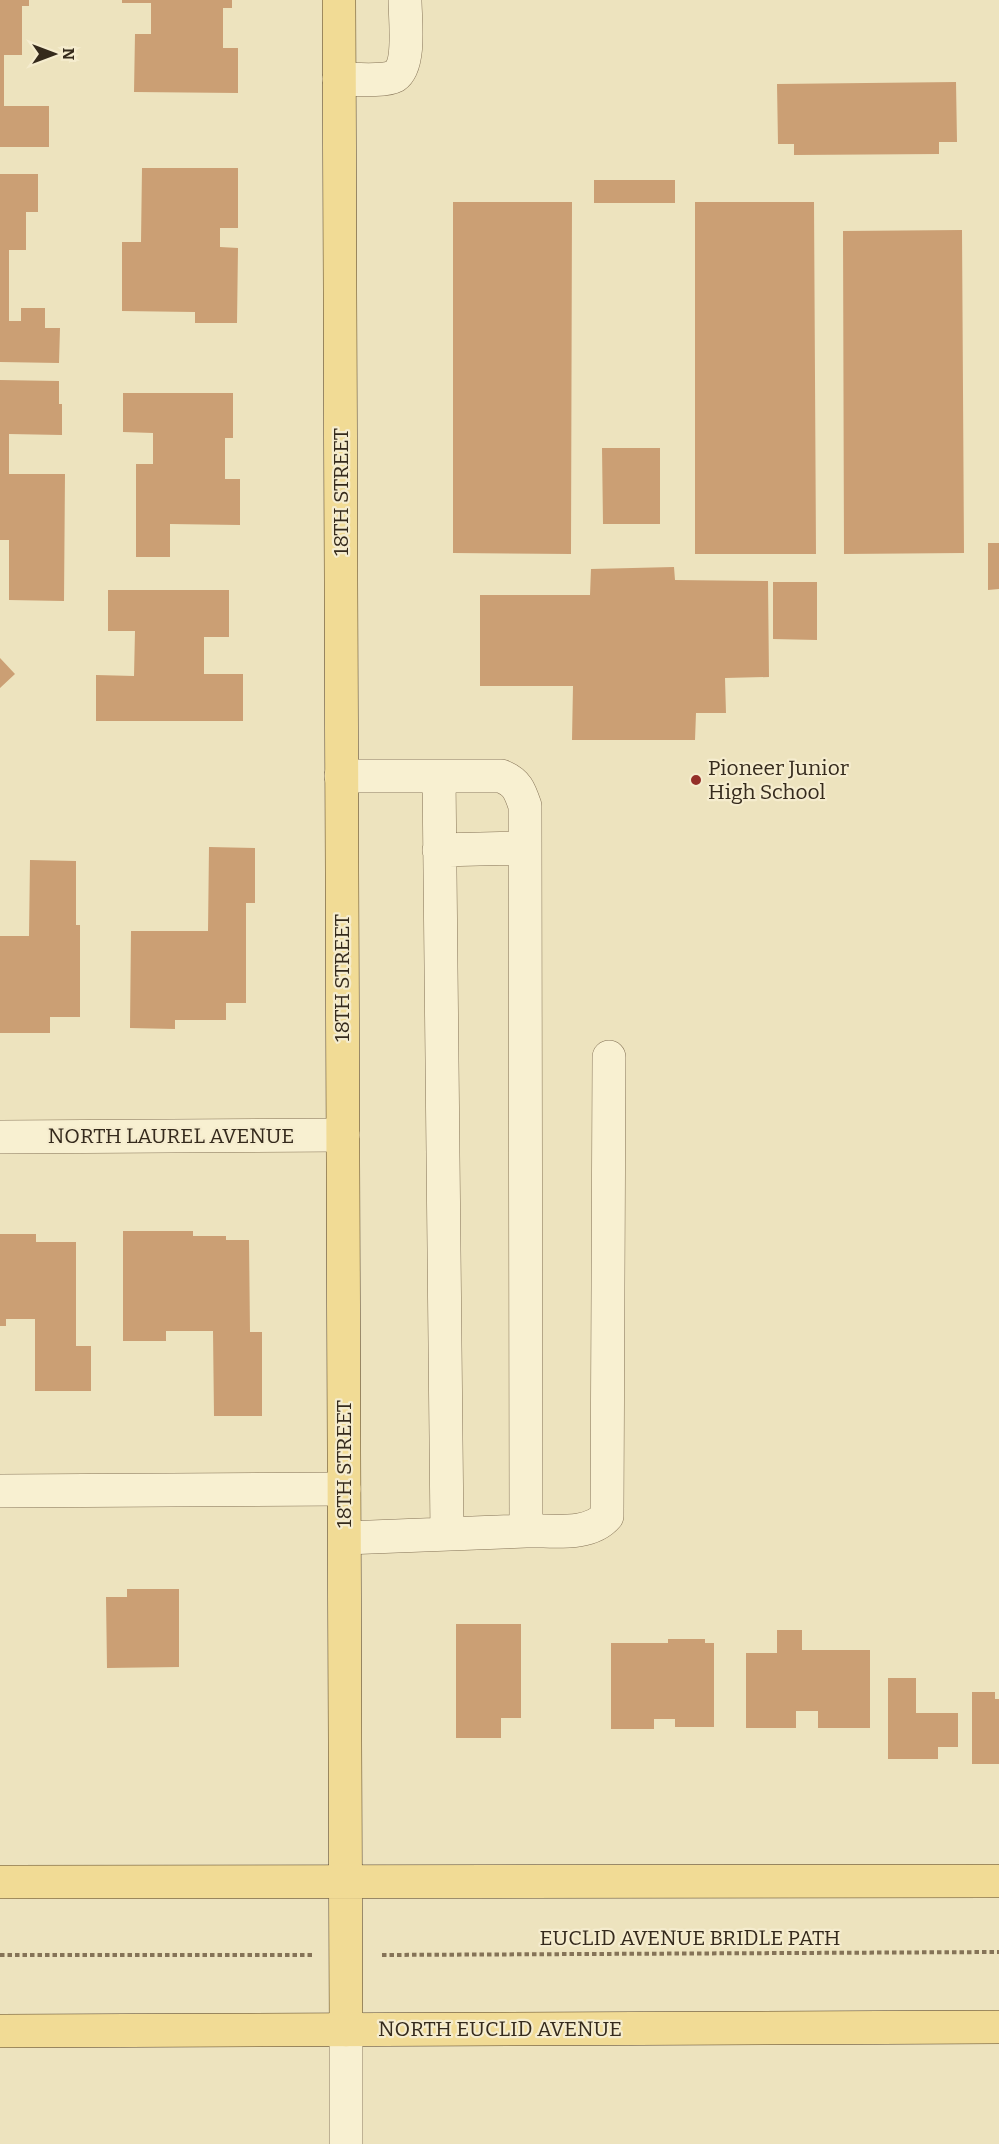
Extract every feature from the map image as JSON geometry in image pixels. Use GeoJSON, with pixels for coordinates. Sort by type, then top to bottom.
{"type":"FeatureCollection","features":[{"type":"Feature","properties":{"kind":"main road","name":"18TH STREET"},"geometry":{"type":"LineString","coordinates":[[339,0],[345,1882],[329,1955],[346,2030]]}},
{"type":"Feature","properties":{"kind":"main road"},"geometry":{"type":"LineString","coordinates":[[0,1882],[999,1881]]}},
{"type":"Feature","properties":{"kind":"main road","name":"NORTH EUCLID AVENUE"},"geometry":{"type":"LineString","coordinates":[[0,2031],[999,2027]]}},
{"type":"Feature","properties":{"kind":"street"},"geometry":{"type":"LineString","coordinates":[[339,79],[383,79],[394,76],[402,68],[405,55],[405,0]]}},
{"type":"Feature","properties":{"kind":"street"},"geometry":{"type":"LineString","coordinates":[[341,776],[501,776],[511,780],[520,789],[525,806],[526,1531]]}},
{"type":"Feature","properties":{"kind":"street"},"geometry":{"type":"LineString","coordinates":[[439,776],[447,1533]]}},
{"type":"Feature","properties":{"kind":"street"},"geometry":{"type":"LineString","coordinates":[[439,850],[525,848]]}},
{"type":"Feature","properties":{"kind":"street"},"geometry":{"type":"LineString","coordinates":[[345,1538],[583,1529],[599,1525],[607,1516],[609,1057]]}},
{"type":"Feature","properties":{"kind":"street","name":"NORTH LAUREL AVENUE"},"geometry":{"type":"LineString","coordinates":[[0,1137],[343,1135]]}},
{"type":"Feature","properties":{"kind":"street"},"geometry":{"type":"LineString","coordinates":[[0,1491],[344,1489]]}},
{"type":"Feature","properties":{"kind":"street"},"geometry":{"type":"LineString","coordinates":[[346,2030],[346,2144]]}},
{"type":"Feature","properties":{"kind":"path","name":"EUCLID AVENUE BRIDLE PATH"},"geometry":{"type":"LineString","coordinates":[[382,1955],[999,1952]]}},
{"type":"Feature","properties":{"kind":"path"},"geometry":{"type":"LineString","coordinates":[[0,1955],[329,1955]]}},
{"type":"Feature","properties":{"kind":"building"},"geometry":{"type":"Polygon","coordinates":[[[0,0],[29,0],[29,6],[22,6],[22,55],[4,55],[4,106],[49,106],[49,147],[0,147],[0,0]]]}},
{"type":"Feature","properties":{"kind":"building"},"geometry":{"type":"Polygon","coordinates":[[[122,0],[232,0],[232,8],[223,8],[223,48],[238,48],[238,93],[134,92],[135,34],[151,34],[151,3],[122,3],[122,0]]]}},
{"type":"Feature","properties":{"kind":"building"},"geometry":{"type":"Polygon","coordinates":[[[956,82],[957,142],[939,142],[939,154],[794,155],[794,144],[778,144],[777,84],[956,82]]]}},
{"type":"Feature","properties":{"kind":"building"},"geometry":{"type":"Polygon","coordinates":[[[142,168],[238,168],[238,228],[220,228],[220,247],[238,248],[237,323],[195,323],[195,312],[122,311],[122,242],[141,242],[142,168]]]}},
{"type":"Feature","properties":{"kind":"building"},"geometry":{"type":"Polygon","coordinates":[[[0,174],[38,174],[38,212],[26,212],[26,250],[9,250],[9,321],[21,321],[21,308],[45,308],[45,328],[60,328],[59,363],[0,362],[0,174]]]}},
{"type":"Feature","properties":{"kind":"building"},"geometry":{"type":"Polygon","coordinates":[[[594,180],[675,180],[675,203],[594,203],[594,180]]]}},
{"type":"Feature","properties":{"kind":"building"},"geometry":{"type":"Polygon","coordinates":[[[453,202],[572,202],[571,554],[453,553],[453,202]]]}},
{"type":"Feature","properties":{"kind":"building"},"geometry":{"type":"Polygon","coordinates":[[[695,202],[814,202],[816,554],[695,554],[695,202]]]}},
{"type":"Feature","properties":{"kind":"building"},"geometry":{"type":"Polygon","coordinates":[[[962,230],[964,553],[844,554],[843,231],[962,230]]]}},
{"type":"Feature","properties":{"kind":"building"},"geometry":{"type":"Polygon","coordinates":[[[0,380],[59,381],[62,435],[9,434],[9,474],[65,474],[64,601],[9,600],[9,540],[0,540],[0,380]]]}},
{"type":"Feature","properties":{"kind":"building"},"geometry":{"type":"Polygon","coordinates":[[[123,393],[233,393],[233,438],[225,438],[225,479],[240,479],[240,525],[170,524],[170,557],[136,557],[136,464],[153,464],[153,433],[123,432],[123,393]]]}},
{"type":"Feature","properties":{"kind":"building"},"geometry":{"type":"Polygon","coordinates":[[[602,448],[660,448],[660,524],[603,524],[602,448]]]}},
{"type":"Feature","properties":{"kind":"building"},"geometry":{"type":"Polygon","coordinates":[[[988,543],[999,543],[999,589],[988,590],[988,543]]]}},
{"type":"Feature","properties":{"kind":"building"},"geometry":{"type":"Polygon","coordinates":[[[674,567],[675,580],[768,581],[769,677],[725,678],[726,713],[696,713],[695,740],[572,740],[573,686],[480,686],[480,595],[590,595],[591,569],[674,567]]]}},
{"type":"Feature","properties":{"kind":"building"},"geometry":{"type":"Polygon","coordinates":[[[773,582],[817,582],[817,640],[773,639],[773,582]]]}},
{"type":"Feature","properties":{"kind":"building"},"geometry":{"type":"Polygon","coordinates":[[[108,590],[229,590],[229,637],[204,637],[204,674],[243,674],[243,721],[96,721],[96,675],[134,676],[135,631],[108,631],[108,590]]]}},
{"type":"Feature","properties":{"kind":"building"},"geometry":{"type":"Polygon","coordinates":[[[0,658],[15,674],[0,688],[0,658]]]}},
{"type":"Feature","properties":{"kind":"building"},"geometry":{"type":"Polygon","coordinates":[[[209,847],[255,848],[255,903],[246,903],[246,1003],[226,1003],[226,1020],[175,1020],[175,1029],[130,1028],[131,931],[208,931],[209,847]]]}},
{"type":"Feature","properties":{"kind":"building"},"geometry":{"type":"Polygon","coordinates":[[[30,860],[76,861],[76,925],[80,925],[80,1017],[50,1017],[50,1033],[0,1033],[0,936],[29,936],[30,860]]]}},
{"type":"Feature","properties":{"kind":"building"},"geometry":{"type":"Polygon","coordinates":[[[123,1231],[193,1231],[193,1236],[226,1236],[226,1240],[249,1240],[250,1332],[262,1332],[262,1416],[214,1416],[213,1331],[166,1331],[166,1341],[123,1341],[123,1231]]]}},
{"type":"Feature","properties":{"kind":"building"},"geometry":{"type":"Polygon","coordinates":[[[0,1234],[36,1234],[36,1242],[76,1242],[76,1346],[91,1346],[91,1391],[35,1391],[35,1319],[6,1319],[6,1326],[0,1326],[0,1234]]]}},
{"type":"Feature","properties":{"kind":"building"},"geometry":{"type":"Polygon","coordinates":[[[127,1589],[179,1589],[179,1667],[107,1668],[106,1597],[127,1597],[127,1589]]]}},
{"type":"Feature","properties":{"kind":"building"},"geometry":{"type":"Polygon","coordinates":[[[456,1624],[521,1624],[521,1718],[501,1718],[501,1738],[456,1738],[456,1624]]]}},
{"type":"Feature","properties":{"kind":"building"},"geometry":{"type":"Polygon","coordinates":[[[777,1630],[802,1630],[802,1650],[870,1650],[870,1728],[818,1728],[818,1711],[796,1711],[796,1728],[746,1728],[746,1653],[777,1653],[777,1630]]]}},
{"type":"Feature","properties":{"kind":"building"},"geometry":{"type":"Polygon","coordinates":[[[668,1639],[705,1639],[705,1643],[714,1643],[714,1727],[675,1727],[675,1719],[654,1719],[654,1729],[611,1729],[611,1643],[668,1643],[668,1639]]]}},
{"type":"Feature","properties":{"kind":"building"},"geometry":{"type":"Polygon","coordinates":[[[888,1678],[916,1678],[916,1713],[958,1713],[958,1747],[938,1747],[938,1759],[888,1759],[888,1678]]]}},
{"type":"Feature","properties":{"kind":"building"},"geometry":{"type":"Polygon","coordinates":[[[972,1692],[995,1692],[995,1699],[999,1699],[999,1764],[972,1764],[972,1692]]]}},
{"type":"Feature","properties":{"kind":"place","name":"Pioneer Junior High School"},"geometry":{"type":"Point","coordinates":[696,780]}}]}
